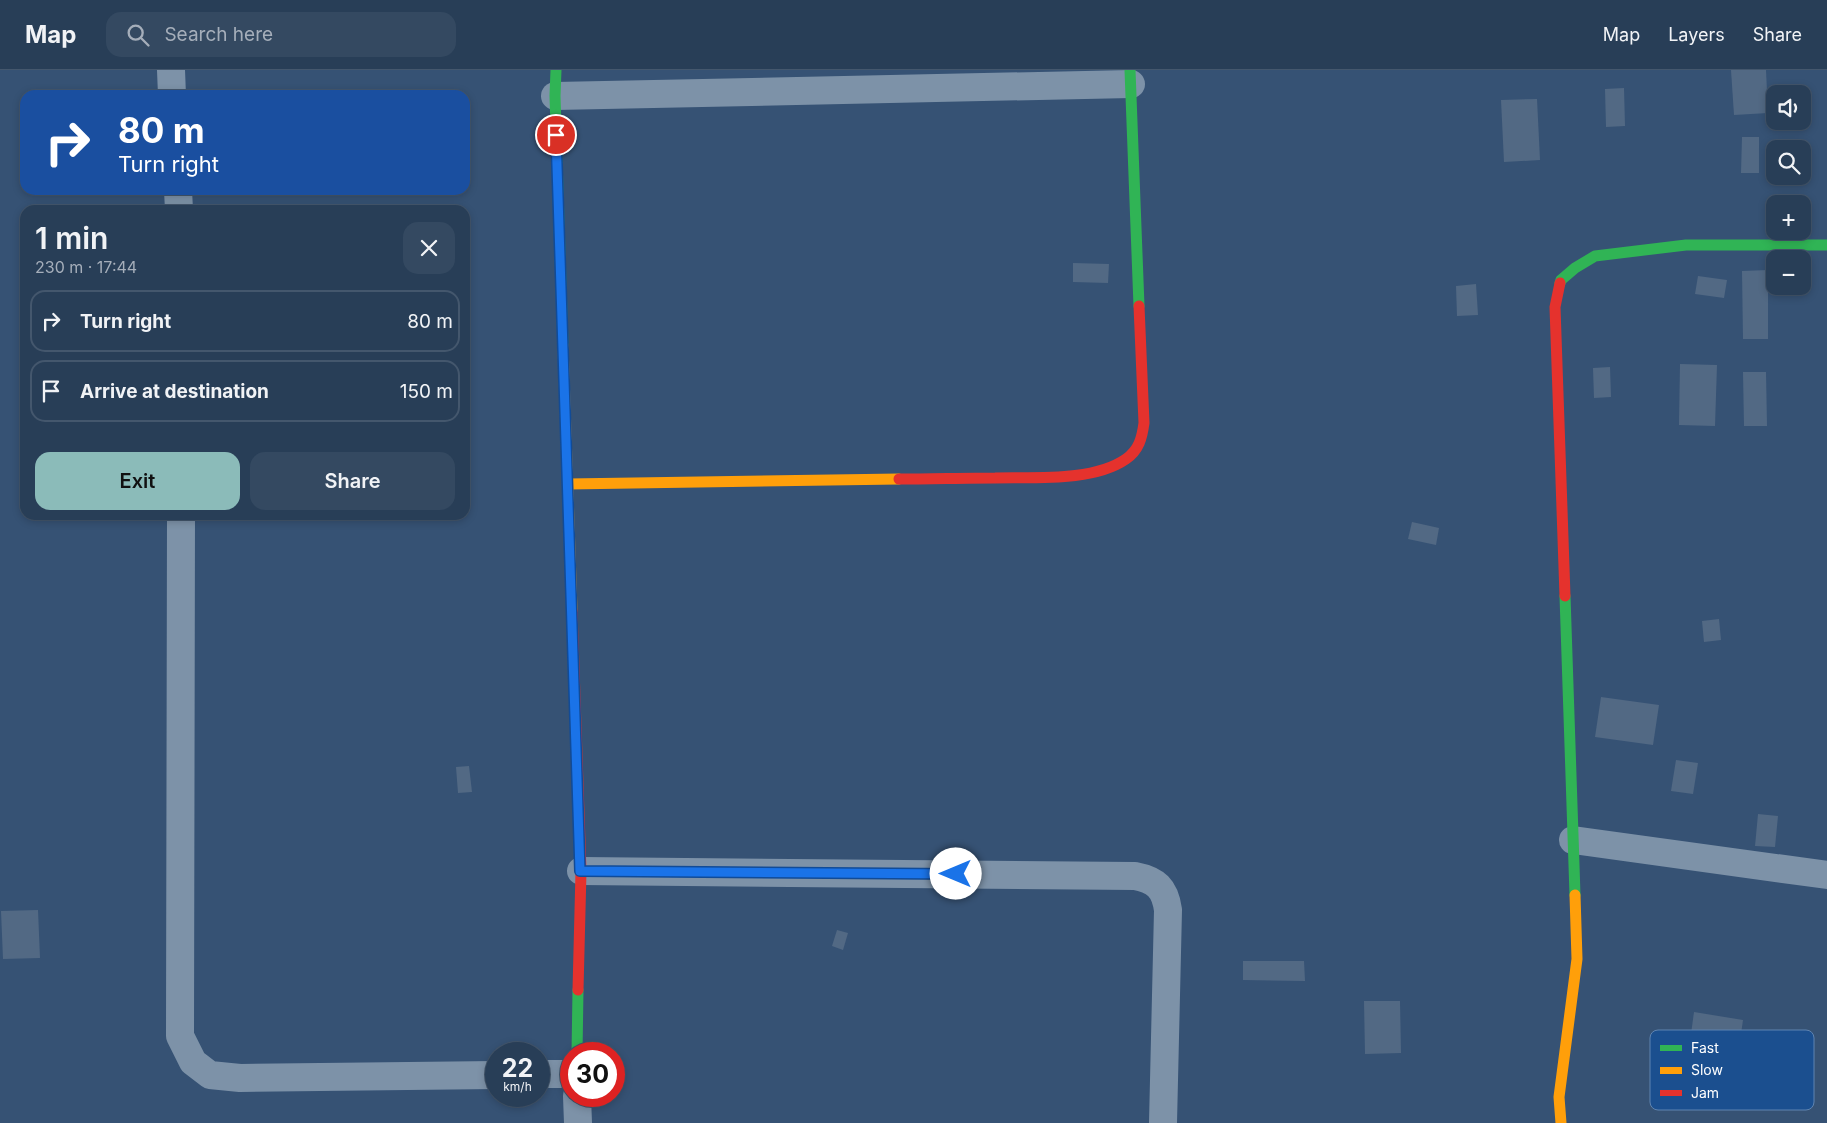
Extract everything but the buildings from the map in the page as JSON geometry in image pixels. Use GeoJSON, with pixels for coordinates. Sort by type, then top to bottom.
{"type":"FeatureCollection","features":[{"type":"Feature","properties":{"kind":"street"},"geometry":{"type":"LineString","coordinates":[[171,70],[172,90]]}},
{"type":"Feature","properties":{"kind":"street"},"geometry":{"type":"LineString","coordinates":[[568,484],[1055,477],[1094,471],[1117,465],[1131,455],[1141,439],[1144,423],[1130,77],[556,83],[568,484],[580,871],[577,1042]]}},
{"type":"Feature","properties":{"kind":"street"},"geometry":{"type":"LineString","coordinates":[[1561,1123],[1559,1097],[1577,958],[1555,306],[1561,280],[1575,268],[1595,256],[1686,245],[1827,245]]}},
{"type":"Feature","properties":{"kind":"street"},"geometry":{"type":"LineString","coordinates":[[181,520],[180,1036],[193,1062],[210,1075],[240,1078],[485,1075]]}},
{"type":"Feature","properties":{"kind":"street"},"geometry":{"type":"LineString","coordinates":[[1573,840],[1827,875]]}},
{"type":"Feature","properties":{"kind":"street"},"geometry":{"type":"LineString","coordinates":[[580,871],[1134,876],[1148,878],[1159,886],[1166,896],[1168,910],[1163,1123]]}},
{"type":"Feature","properties":{"kind":"street"},"geometry":{"type":"LineString","coordinates":[[577,1107],[578,1123]]}},
{"type":"Feature","properties":{"kind":"traffic: fast"},"geometry":{"type":"LineString","coordinates":[[556,70],[555,96],[563,345]]}},
{"type":"Feature","properties":{"kind":"traffic: fast"},"geometry":{"type":"LineString","coordinates":[[1130,70],[1139,306]]}},
{"type":"Feature","properties":{"kind":"traffic: fast"},"geometry":{"type":"LineString","coordinates":[[1560,283],[1575,268],[1595,256],[1686,245],[1827,245]]}},
{"type":"Feature","properties":{"kind":"traffic: fast"},"geometry":{"type":"LineString","coordinates":[[1565,596],[1575,895]]}},
{"type":"Feature","properties":{"kind":"traffic: fast"},"geometry":{"type":"LineString","coordinates":[[577,1042],[578,990]]}},
{"type":"Feature","properties":{"kind":"traffic: slow"},"geometry":{"type":"LineString","coordinates":[[563,345],[572,610]]}},
{"type":"Feature","properties":{"kind":"traffic: slow"},"geometry":{"type":"LineString","coordinates":[[568,484],[899,479]]}},
{"type":"Feature","properties":{"kind":"traffic: slow"},"geometry":{"type":"LineString","coordinates":[[1561,1123],[1559,1097],[1577,959],[1575,895]]}},
{"type":"Feature","properties":{"kind":"traffic: jam"},"geometry":{"type":"LineString","coordinates":[[1560,283],[1555,307],[1565,596]]}},
{"type":"Feature","properties":{"kind":"traffic: jam"},"geometry":{"type":"LineString","coordinates":[[899,479],[1063,477],[1097,472],[1126,459],[1134,452],[1139,443],[1144,423],[1139,306]]}},
{"type":"Feature","properties":{"kind":"traffic: jam"},"geometry":{"type":"LineString","coordinates":[[572,610],[581,871],[578,990]]}},
{"type":"Feature","properties":{"kind":"route"},"geometry":{"type":"LineString","coordinates":[[556,135],[580,871],[956,874]]}}]}
